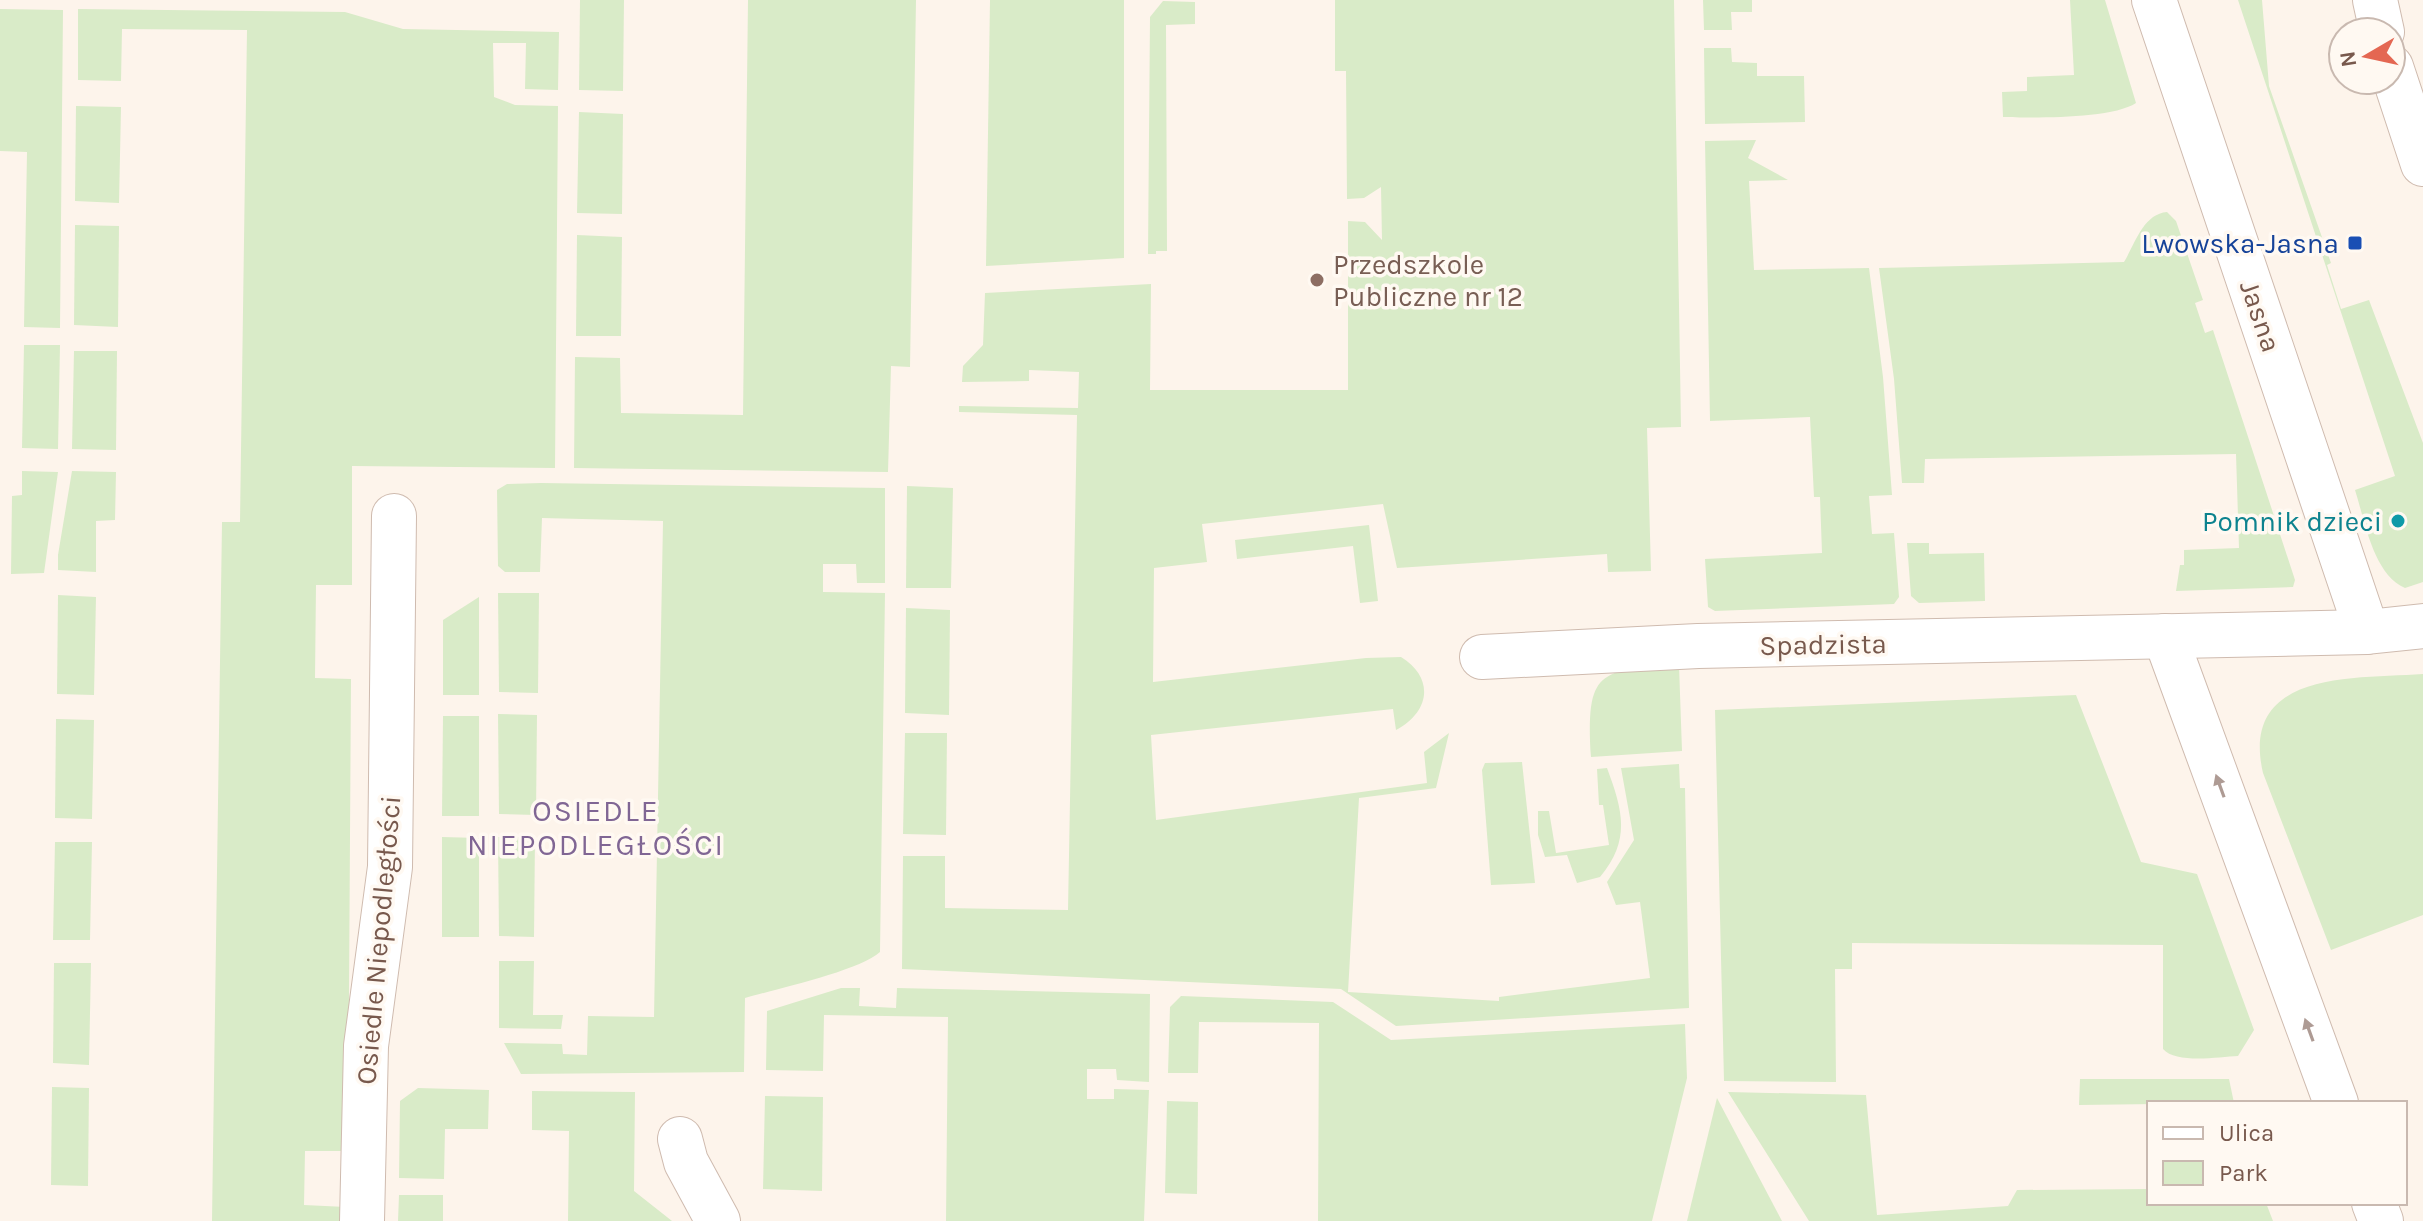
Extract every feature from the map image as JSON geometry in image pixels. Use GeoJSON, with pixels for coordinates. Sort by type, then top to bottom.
{"type":"FeatureCollection","features":[{"type":"Feature","properties":{"kind":"street","name":"Jasna"},"geometry":{"type":"LineString","coordinates":[[2154,0],[2367,632]]}},
{"type":"Feature","properties":{"kind":"street"},"geometry":{"type":"LineString","coordinates":[[2401,96],[2423,164]]}},
{"type":"Feature","properties":{"kind":"street","name":"Osiedle Niepodległości"},"geometry":{"type":"LineString","coordinates":[[362,1221],[366,1046],[390,867],[394,516]]}},
{"type":"Feature","properties":{"kind":"street","name":"Spadzista"},"geometry":{"type":"LineString","coordinates":[[1482,657],[1698,646],[2367,632],[2423,626]]}},
{"type":"Feature","properties":{"kind":"street"},"geometry":{"type":"LineString","coordinates":[[2165,636],[2335,1101]]}},
{"type":"Feature","properties":{"kind":"street"},"geometry":{"type":"LineString","coordinates":[[680,1139],[686,1162],[718,1221]]}},
{"type":"Feature","properties":{"kind":"green space"},"geometry":{"type":"Polygon","coordinates":[[[580,0],[624,0],[623,91],[579,90],[580,0]]]}},
{"type":"Feature","properties":{"kind":"green space"},"geometry":{"type":"Polygon","coordinates":[[[748,0],[916,0],[910,367],[891,366],[888,472],[574,468],[575,357],[620,358],[621,413],[743,415],[748,0]]]}},
{"type":"Feature","properties":{"kind":"green space"},"geometry":{"type":"Polygon","coordinates":[[[990,0],[1124,0],[1124,258],[986,266],[990,0]]]}},
{"type":"Feature","properties":{"kind":"green space"},"geometry":{"type":"Polygon","coordinates":[[[1335,0],[1674,0],[1681,427],[1647,428],[1651,571],[1608,572],[1607,554],[1397,568],[1383,504],[1202,524],[1207,562],[1154,568],[1153,682],[1366,658],[1401,657],[1419,675],[1424,695],[1416,714],[1396,730],[1393,709],[1151,735],[1156,820],[1427,783],[1424,752],[1449,733],[1436,788],[1359,798],[1348,992],[1499,1001],[1499,997],[1650,978],[1640,902],[1616,905],[1607,882],[1634,840],[1621,768],[1679,764],[1680,788],[1685,788],[1689,1008],[1396,1026],[1341,989],[902,969],[903,856],[945,856],[945,908],[1068,910],[1077,415],[959,412],[959,406],[1078,408],[1079,372],[1029,370],[1029,381],[962,382],[963,366],[983,345],[985,293],[1151,284],[1150,390],[1348,390],[1348,221],[1365,222],[1382,240],[1381,187],[1364,198],[1347,199],[1346,71],[1335,71],[1335,0]]]}},
{"type":"Feature","properties":{"kind":"green space"},"geometry":{"type":"Polygon","coordinates":[[[1703,0],[1752,0],[1752,12],[1731,12],[1732,30],[1704,30],[1703,0]]]}},
{"type":"Feature","properties":{"kind":"green space"},"geometry":{"type":"Polygon","coordinates":[[[2070,0],[2105,0],[2136,103],[2091,115],[2003,117],[2002,92],[2027,91],[2027,77],[2074,75],[2070,0]]]}},
{"type":"Feature","properties":{"kind":"green space"},"geometry":{"type":"Polygon","coordinates":[[[2238,0],[2262,0],[2269,86],[2331,263],[2327,265],[2341,309],[2369,300],[2423,443],[2423,582],[2405,588],[2394,581],[2378,559],[2355,490],[2395,476],[2238,0]]]}},
{"type":"Feature","properties":{"kind":"green space"},"geometry":{"type":"Polygon","coordinates":[[[1163,1],[1195,2],[1195,24],[1166,25],[1167,251],[1148,254],[1150,17],[1163,1]]]}},
{"type":"Feature","properties":{"kind":"green space"},"geometry":{"type":"Polygon","coordinates":[[[0,9],[63,10],[60,328],[24,327],[27,152],[0,151],[0,9]]]}},
{"type":"Feature","properties":{"kind":"green space"},"geometry":{"type":"Polygon","coordinates":[[[78,9],[345,12],[403,29],[559,32],[558,90],[525,89],[526,43],[493,43],[494,97],[515,105],[558,106],[555,468],[352,466],[352,585],[316,585],[315,678],[351,679],[348,1151],[305,1151],[304,1205],[346,1207],[346,1221],[212,1221],[222,522],[240,522],[247,30],[122,29],[121,81],[78,80],[78,9]]]}},
{"type":"Feature","properties":{"kind":"green space"},"geometry":{"type":"Polygon","coordinates":[[[1704,48],[1731,48],[1732,62],[1757,63],[1757,76],[1804,76],[1805,122],[1705,124],[1704,48]]]}},
{"type":"Feature","properties":{"kind":"green space"},"geometry":{"type":"Polygon","coordinates":[[[76,106],[121,107],[119,203],[75,201],[76,106]]]}},
{"type":"Feature","properties":{"kind":"green space"},"geometry":{"type":"Polygon","coordinates":[[[579,112],[623,114],[622,214],[577,213],[579,112]]]}},
{"type":"Feature","properties":{"kind":"green space"},"geometry":{"type":"Polygon","coordinates":[[[1756,140],[1748,158],[1788,180],[1749,181],[1754,270],[1869,268],[1883,377],[1892,495],[1869,496],[1872,534],[1894,533],[1899,597],[1894,604],[1715,611],[1708,607],[1705,559],[1822,553],[1820,497],[1814,497],[1810,417],[1710,421],[1705,141],[1756,140]]]}},
{"type":"Feature","properties":{"kind":"green space"},"geometry":{"type":"Polygon","coordinates":[[[2167,212],[2176,221],[2203,300],[2195,303],[2205,333],[2213,330],[2295,580],[2293,587],[2176,591],[2180,565],[2184,565],[2184,550],[2239,548],[2236,454],[1925,459],[1924,483],[1902,483],[1894,379],[1879,268],[2124,262],[2146,224],[2167,212]]]}},
{"type":"Feature","properties":{"kind":"green space"},"geometry":{"type":"Polygon","coordinates":[[[75,225],[119,226],[118,327],[74,325],[75,225]]]}},
{"type":"Feature","properties":{"kind":"green space"},"geometry":{"type":"Polygon","coordinates":[[[577,235],[622,237],[621,336],[576,336],[577,235]]]}},
{"type":"Feature","properties":{"kind":"green space"},"geometry":{"type":"Polygon","coordinates":[[[24,345],[60,345],[58,449],[22,448],[24,345]]]}},
{"type":"Feature","properties":{"kind":"green space"},"geometry":{"type":"Polygon","coordinates":[[[74,351],[117,351],[116,450],[72,449],[74,351]]]}},
{"type":"Feature","properties":{"kind":"green space"},"geometry":{"type":"Polygon","coordinates":[[[22,471],[58,472],[44,573],[11,574],[12,496],[22,495],[22,471]]]}},
{"type":"Feature","properties":{"kind":"green space"},"geometry":{"type":"Polygon","coordinates":[[[72,471],[116,472],[115,520],[96,521],[96,572],[58,570],[72,471]]]}},
{"type":"Feature","properties":{"kind":"green space"},"geometry":{"type":"Polygon","coordinates":[[[507,484],[885,488],[885,583],[857,583],[856,564],[823,564],[823,592],[885,593],[880,952],[836,973],[745,998],[744,1072],[521,1074],[504,1043],[562,1044],[563,1054],[587,1055],[588,1016],[654,1017],[663,521],[542,518],[540,572],[505,572],[498,566],[497,490],[507,484]]]}},
{"type":"Feature","properties":{"kind":"green space"},"geometry":{"type":"Polygon","coordinates":[[[907,486],[953,488],[951,588],[906,588],[907,486]]]}},
{"type":"Feature","properties":{"kind":"green space"},"geometry":{"type":"Polygon","coordinates":[[[1369,525],[1378,601],[1360,603],[1353,546],[1237,559],[1235,540],[1369,525]]]}},
{"type":"Feature","properties":{"kind":"green space"},"geometry":{"type":"Polygon","coordinates":[[[1907,543],[1929,543],[1929,554],[1984,553],[1985,601],[1919,603],[1911,596],[1907,543]]]}},
{"type":"Feature","properties":{"kind":"green space"},"geometry":{"type":"Polygon","coordinates":[[[498,593],[539,593],[538,693],[499,692],[498,593]]]}},
{"type":"Feature","properties":{"kind":"green space"},"geometry":{"type":"Polygon","coordinates":[[[58,595],[96,597],[94,695],[57,694],[58,595]]]}},
{"type":"Feature","properties":{"kind":"green space"},"geometry":{"type":"Polygon","coordinates":[[[479,597],[479,695],[443,695],[443,620],[479,597]]]}},
{"type":"Feature","properties":{"kind":"green space"},"geometry":{"type":"Polygon","coordinates":[[[906,608],[950,610],[949,715],[905,713],[906,608]]]}},
{"type":"Feature","properties":{"kind":"green space"},"geometry":{"type":"Polygon","coordinates":[[[1679,665],[1682,751],[1591,757],[1591,707],[1595,691],[1603,680],[1630,669],[1679,665]]]}},
{"type":"Feature","properties":{"kind":"green space"},"geometry":{"type":"Polygon","coordinates":[[[2423,674],[2423,915],[2331,950],[2263,773],[2260,739],[2268,714],[2285,697],[2309,686],[2337,680],[2423,674]]]}},
{"type":"Feature","properties":{"kind":"green space"},"geometry":{"type":"Polygon","coordinates":[[[2076,695],[2141,862],[2197,874],[2254,1030],[2238,1056],[2187,1058],[2169,1054],[2163,1049],[2163,945],[1852,943],[1852,969],[1835,969],[1836,1082],[1724,1081],[1715,710],[2076,695]]]}},
{"type":"Feature","properties":{"kind":"green space"},"geometry":{"type":"Polygon","coordinates":[[[498,714],[537,715],[536,815],[499,814],[498,714]]]}},
{"type":"Feature","properties":{"kind":"green space"},"geometry":{"type":"Polygon","coordinates":[[[443,716],[479,716],[479,816],[442,816],[443,716]]]}},
{"type":"Feature","properties":{"kind":"green space"},"geometry":{"type":"Polygon","coordinates":[[[56,719],[94,720],[92,819],[55,818],[56,719]]]}},
{"type":"Feature","properties":{"kind":"green space"},"geometry":{"type":"Polygon","coordinates":[[[905,733],[947,733],[946,835],[903,834],[905,733]]]}},
{"type":"Feature","properties":{"kind":"green space"},"geometry":{"type":"Polygon","coordinates":[[[1522,762],[1535,883],[1491,885],[1482,770],[1485,763],[1522,762]]]}},
{"type":"Feature","properties":{"kind":"green space"},"geometry":{"type":"Polygon","coordinates":[[[1607,768],[1620,812],[1620,838],[1610,863],[1600,877],[1577,883],[1567,855],[1545,857],[1538,835],[1538,811],[1549,811],[1556,853],[1609,845],[1603,805],[1599,805],[1597,769],[1607,768]]]}},
{"type":"Feature","properties":{"kind":"green space"},"geometry":{"type":"Polygon","coordinates":[[[442,837],[479,838],[479,937],[442,937],[442,837]]]}},
{"type":"Feature","properties":{"kind":"green space"},"geometry":{"type":"Polygon","coordinates":[[[498,837],[535,837],[534,937],[499,936],[498,837]]]}},
{"type":"Feature","properties":{"kind":"green space"},"geometry":{"type":"Polygon","coordinates":[[[55,842],[92,842],[90,940],[53,940],[55,842]]]}},
{"type":"Feature","properties":{"kind":"green space"},"geometry":{"type":"Polygon","coordinates":[[[499,961],[534,961],[533,1015],[563,1015],[561,1029],[499,1028],[499,961]]]}},
{"type":"Feature","properties":{"kind":"green space"},"geometry":{"type":"Polygon","coordinates":[[[54,963],[91,963],[89,1065],[53,1063],[54,963]]]}},
{"type":"Feature","properties":{"kind":"green space"},"geometry":{"type":"Polygon","coordinates":[[[841,988],[860,988],[859,1006],[896,1008],[897,988],[1150,994],[1149,1082],[1117,1080],[1116,1069],[1087,1069],[1087,1099],[1114,1099],[1114,1089],[1149,1090],[1144,1221],[946,1221],[948,1017],[824,1015],[823,1071],[766,1070],[767,1011],[841,988]]]}},
{"type":"Feature","properties":{"kind":"green space"},"geometry":{"type":"Polygon","coordinates":[[[1181,996],[1333,1002],[1391,1040],[1685,1024],[1687,1078],[1652,1221],[1318,1221],[1319,1023],[1199,1022],[1198,1073],[1168,1073],[1170,1007],[1181,996]]]}},
{"type":"Feature","properties":{"kind":"green space"},"geometry":{"type":"Polygon","coordinates":[[[2080,1079],[2229,1079],[2234,1101],[2147,1101],[2147,1104],[2079,1105],[2080,1079]]]}},
{"type":"Feature","properties":{"kind":"green space"},"geometry":{"type":"Polygon","coordinates":[[[52,1087],[89,1088],[88,1186],[51,1185],[52,1087]]]}},
{"type":"Feature","properties":{"kind":"green space"},"geometry":{"type":"Polygon","coordinates":[[[418,1088],[489,1090],[488,1129],[445,1129],[444,1179],[399,1178],[400,1101],[418,1088]]]}},
{"type":"Feature","properties":{"kind":"green space"},"geometry":{"type":"Polygon","coordinates":[[[532,1091],[635,1092],[634,1191],[672,1221],[568,1221],[569,1131],[532,1130],[532,1091]]]}},
{"type":"Feature","properties":{"kind":"green space"},"geometry":{"type":"Polygon","coordinates":[[[1728,1092],[1866,1095],[1877,1215],[2008,1206],[2017,1190],[2147,1189],[2147,1205],[2267,1205],[2273,1221],[1809,1221],[1728,1092]]]}},
{"type":"Feature","properties":{"kind":"green space"},"geometry":{"type":"Polygon","coordinates":[[[765,1096],[823,1097],[822,1191],[763,1189],[765,1096]]]}},
{"type":"Feature","properties":{"kind":"green space"},"geometry":{"type":"Polygon","coordinates":[[[1717,1098],[1782,1221],[1687,1221],[1717,1098]]]}},
{"type":"Feature","properties":{"kind":"green space"},"geometry":{"type":"Polygon","coordinates":[[[1167,1101],[1198,1102],[1197,1194],[1165,1193],[1167,1101]]]}},
{"type":"Feature","properties":{"kind":"green space"},"geometry":{"type":"Polygon","coordinates":[[[399,1195],[443,1195],[443,1221],[398,1221],[399,1195]]]}},
{"type":"Feature","properties":{"kind":"place","name":"Lwowska-Jasna"},"geometry":{"type":"Point","coordinates":[2355,243]}},
{"type":"Feature","properties":{"kind":"place","name":"Przedszkole Publiczne nr 12"},"geometry":{"type":"Point","coordinates":[1317,280]}},
{"type":"Feature","properties":{"kind":"place","name":"Pomnik dzieci"},"geometry":{"type":"Point","coordinates":[2398,521]}},
{"type":"Feature","properties":{"kind":"district","name":"OSIEDLE NIEPODLEGŁOŚCI"},"geometry":{"type":"Point","coordinates":[596,828]}}]}
